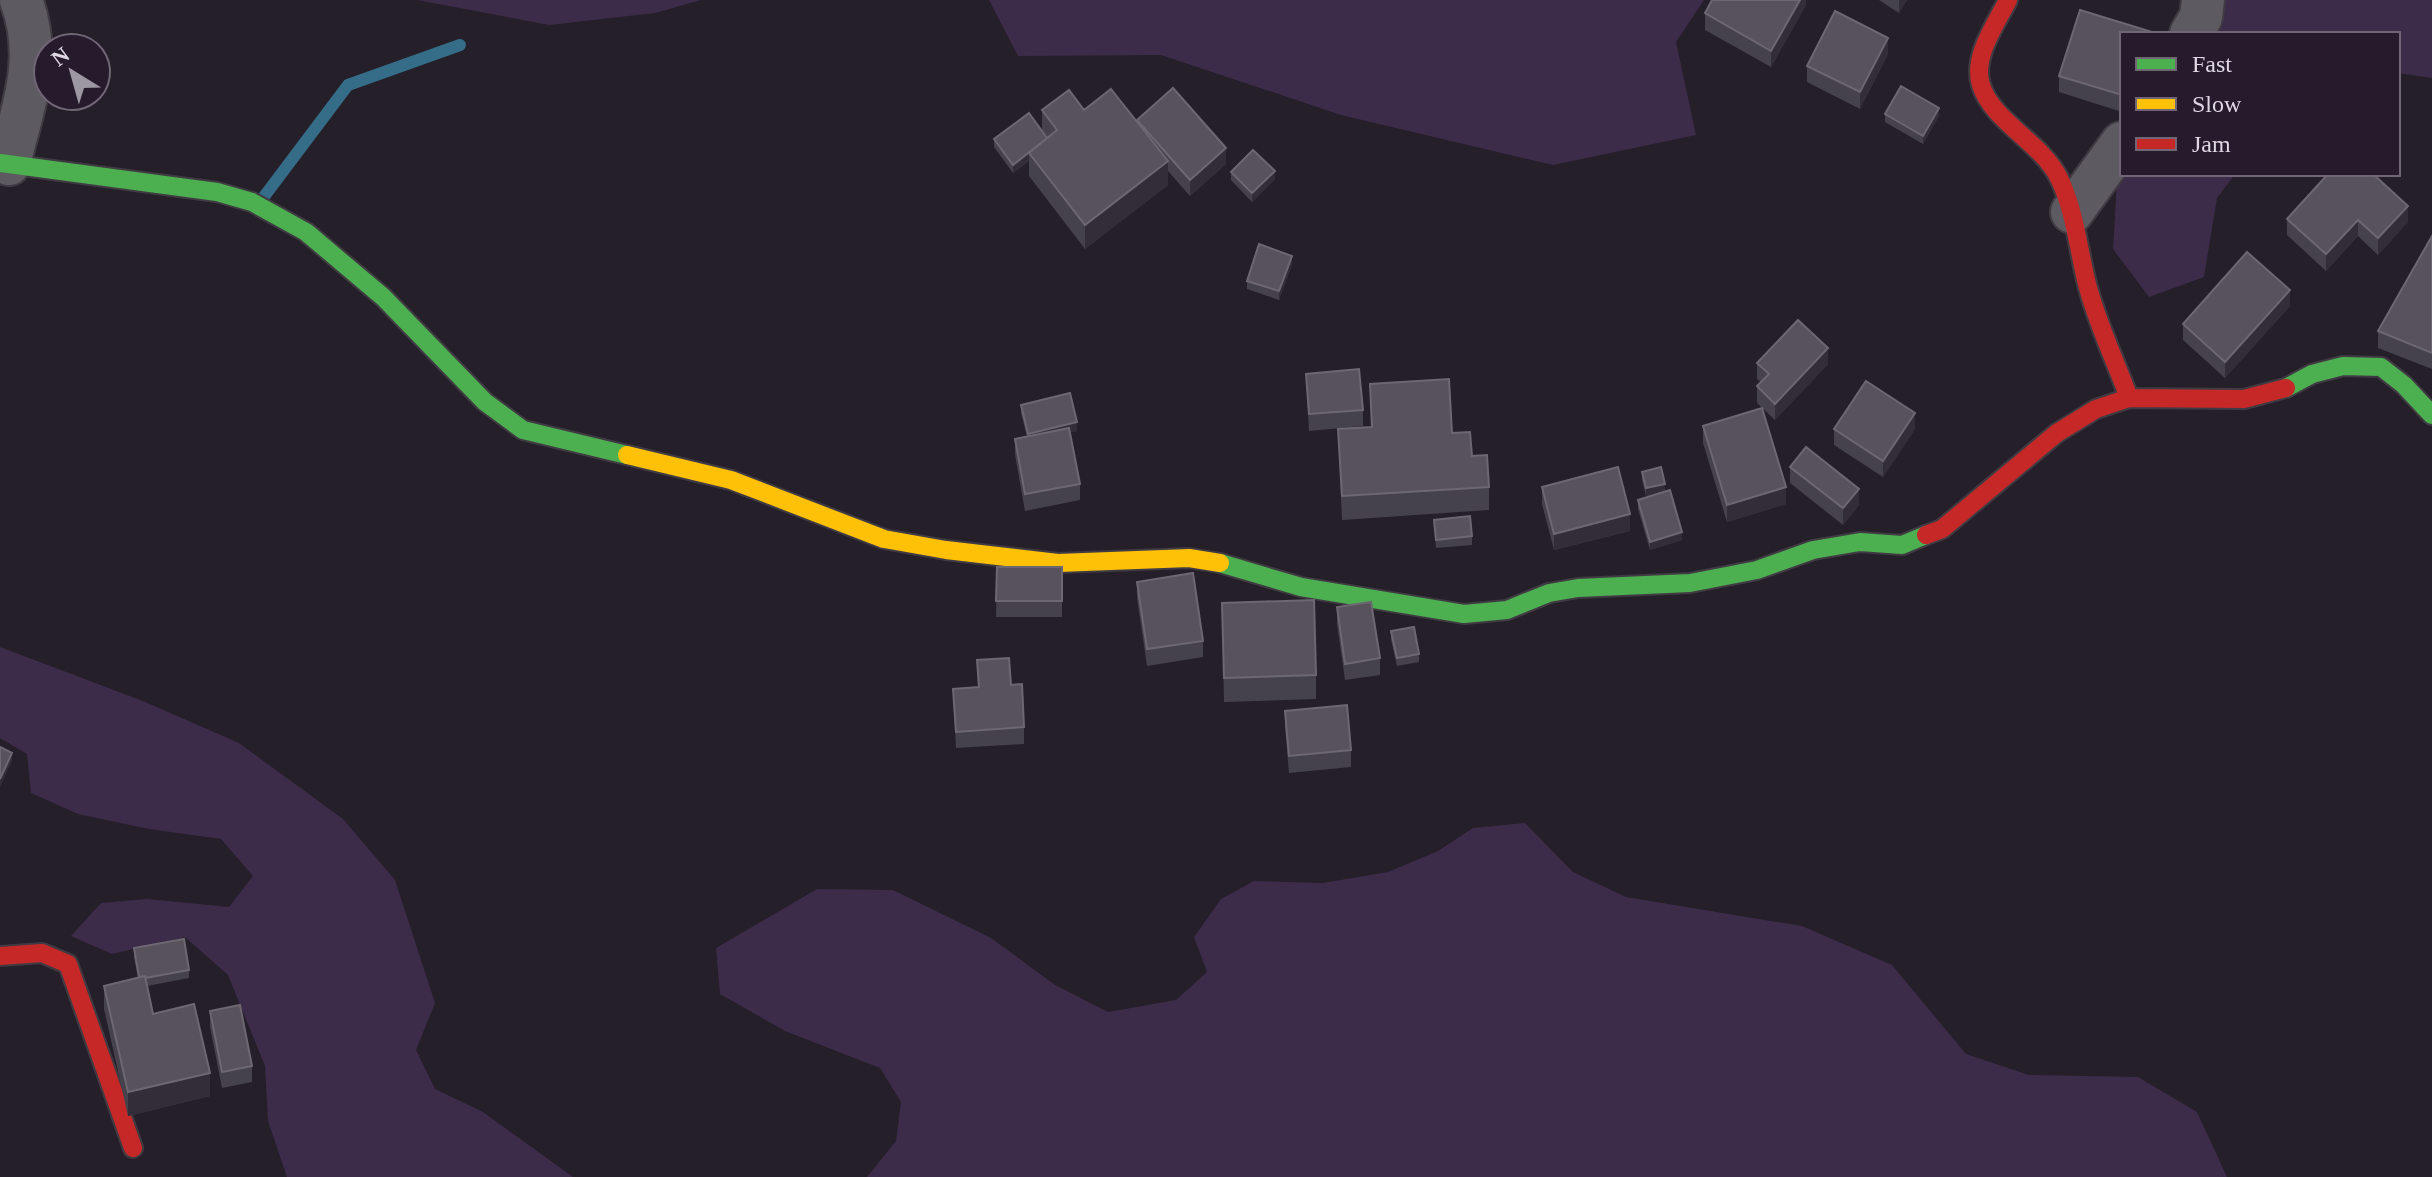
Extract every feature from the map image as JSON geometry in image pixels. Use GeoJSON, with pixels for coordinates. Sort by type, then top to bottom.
{"type":"FeatureCollection","features":[{"type":"Feature","properties":{"kind":"street"},"geometry":{"type":"LineString","coordinates":[[21,0],[30,25],[31,75],[5,164],[217,192],[252,202],[317,241],[383,297],[485,402],[523,430],[731,480],[884,539],[946,550],[1058,563],[1189,558],[1236,566],[1301,587],[1464,614],[1507,610],[1549,593],[1578,588],[1690,583],[1757,570],[1813,550],[1860,542],[1902,545],[1942,529],[2057,433],[2096,409],[2129,398],[2244,399],[2279,392],[2312,374],[2343,366],[2381,367],[2404,385],[2432,415]]}},
{"type":"Feature","properties":{"kind":"street"},"geometry":{"type":"LineString","coordinates":[[2008,0],[1980,61],[1981,85],[1991,103],[2032,141],[2053,167],[2072,212],[2087,286],[2129,398]]}},
{"type":"Feature","properties":{"kind":"street"},"geometry":{"type":"LineString","coordinates":[[2192,32],[2201,17],[2203,0]]}},
{"type":"Feature","properties":{"kind":"street"},"geometry":{"type":"LineString","coordinates":[[2072,212],[2120,146]]}},
{"type":"Feature","properties":{"kind":"street"},"geometry":{"type":"LineString","coordinates":[[0,956],[42,953],[68,964],[133,1148]]}},
{"type":"Feature","properties":{"kind":"shaded area"},"geometry":{"type":"Polygon","coordinates":[[[417,0],[701,0],[655,13],[549,25],[417,0]]]}},
{"type":"Feature","properties":{"kind":"shaded area"},"geometry":{"type":"Polygon","coordinates":[[[989,0],[1704,0],[1676,42],[1696,135],[1553,165],[1341,115],[1161,55],[1018,56],[989,0]]]}},
{"type":"Feature","properties":{"kind":"shaded area"},"geometry":{"type":"Polygon","coordinates":[[[2222,0],[2432,0],[2432,78],[2400,73],[2400,32],[2210,32],[2222,0]]]}},
{"type":"Feature","properties":{"kind":"shaded area"},"geometry":{"type":"Polygon","coordinates":[[[2122,176],[2234,176],[2217,198],[2204,277],[2149,297],[2113,249],[2117,182],[2122,176]]]}},
{"type":"Feature","properties":{"kind":"shaded area"},"geometry":{"type":"Polygon","coordinates":[[[0,647],[143,701],[239,743],[343,819],[395,880],[435,1003],[416,1050],[435,1089],[483,1112],[573,1177],[287,1177],[268,1121],[265,1066],[228,975],[185,937],[112,954],[71,936],[101,903],[147,899],[229,907],[253,876],[221,839],[149,829],[78,814],[31,793],[27,754],[0,738],[0,647]]]}},
{"type":"Feature","properties":{"kind":"shaded area"},"geometry":{"type":"Polygon","coordinates":[[[1525,823],[1573,872],[1626,897],[1802,926],[1892,965],[1966,1054],[2029,1075],[2138,1077],[2197,1112],[2227,1177],[867,1177],[896,1141],[901,1102],[880,1068],[785,1031],[720,994],[716,948],[817,889],[893,890],[991,938],[1055,985],[1108,1012],[1176,1000],[1207,972],[1194,937],[1221,899],[1254,881],[1323,883],[1388,872],[1438,851],[1473,828],[1525,823]]]}},
{"type":"Feature","properties":{"kind":"building"},"geometry":{"type":"Polygon","coordinates":[[[1712,0],[1800,0],[1771,51],[1705,13],[1712,0]]]}},
{"type":"Feature","properties":{"kind":"building"},"geometry":{"type":"Polygon","coordinates":[[[2080,10],[2152,32],[2120,32],[2120,94],[2059,76],[2080,10]]]}},
{"type":"Feature","properties":{"kind":"building"},"geometry":{"type":"Polygon","coordinates":[[[1835,11],[1888,38],[1860,92],[1807,66],[1835,11]]]}},
{"type":"Feature","properties":{"kind":"building"},"geometry":{"type":"Polygon","coordinates":[[[1901,86],[1939,108],[1923,136],[1885,114],[1901,86]]]}},
{"type":"Feature","properties":{"kind":"building"},"geometry":{"type":"Polygon","coordinates":[[[1173,88],[1226,148],[1190,180],[1137,120],[1173,88]]]}},
{"type":"Feature","properties":{"kind":"building"},"geometry":{"type":"Polygon","coordinates":[[[1111,89],[1168,161],[1085,225],[1029,153],[1057,130],[1042,110],[1069,90],[1084,110],[1111,89]]]}},
{"type":"Feature","properties":{"kind":"building"},"geometry":{"type":"Polygon","coordinates":[[[1029,113],[1047,138],[1013,165],[994,139],[1029,113]]]}},
{"type":"Feature","properties":{"kind":"building"},"geometry":{"type":"Polygon","coordinates":[[[1253,150],[1275,171],[1252,193],[1231,172],[1253,150]]]}},
{"type":"Feature","properties":{"kind":"building"},"geometry":{"type":"Polygon","coordinates":[[[2326,176],[2375,176],[2408,206],[2378,238],[2358,220],[2326,254],[2287,219],[2326,176]]]}},
{"type":"Feature","properties":{"kind":"building"},"geometry":{"type":"Polygon","coordinates":[[[2432,236],[2432,353],[2378,331],[2432,236]]]}},
{"type":"Feature","properties":{"kind":"building"},"geometry":{"type":"Polygon","coordinates":[[[1259,244],[1292,256],[1279,291],[1247,281],[1259,244]]]}},
{"type":"Feature","properties":{"kind":"building"},"geometry":{"type":"Polygon","coordinates":[[[2247,252],[2290,290],[2225,362],[2183,324],[2247,252]]]}},
{"type":"Feature","properties":{"kind":"building"},"geometry":{"type":"Polygon","coordinates":[[[1798,320],[1828,348],[1775,404],[1757,386],[1769,374],[1757,363],[1798,320]]]}},
{"type":"Feature","properties":{"kind":"building"},"geometry":{"type":"Polygon","coordinates":[[[1359,369],[1363,410],[1309,414],[1306,374],[1359,369]]]}},
{"type":"Feature","properties":{"kind":"building"},"geometry":{"type":"Polygon","coordinates":[[[1449,379],[1452,433],[1470,432],[1472,456],[1487,455],[1489,487],[1342,496],[1338,429],[1372,427],[1370,384],[1449,379]]]}},
{"type":"Feature","properties":{"kind":"building"},"geometry":{"type":"Polygon","coordinates":[[[1866,381],[1915,413],[1883,461],[1834,429],[1866,381]]]}},
{"type":"Feature","properties":{"kind":"building"},"geometry":{"type":"Polygon","coordinates":[[[1070,393],[1077,422],[1028,434],[1021,405],[1070,393]]]}},
{"type":"Feature","properties":{"kind":"building"},"geometry":{"type":"Polygon","coordinates":[[[1762,408],[1786,487],[1727,505],[1703,426],[1762,408]]]}},
{"type":"Feature","properties":{"kind":"building"},"geometry":{"type":"Polygon","coordinates":[[[1069,428],[1080,484],[1025,494],[1015,439],[1069,428]]]}},
{"type":"Feature","properties":{"kind":"building"},"geometry":{"type":"Polygon","coordinates":[[[1806,447],[1859,489],[1843,508],[1790,467],[1806,447]]]}},
{"type":"Feature","properties":{"kind":"building"},"geometry":{"type":"Polygon","coordinates":[[[1618,467],[1630,514],[1554,534],[1542,487],[1618,467]]]}},
{"type":"Feature","properties":{"kind":"building"},"geometry":{"type":"Polygon","coordinates":[[[1661,467],[1665,484],[1646,488],[1642,472],[1661,467]]]}},
{"type":"Feature","properties":{"kind":"building"},"geometry":{"type":"Polygon","coordinates":[[[1670,490],[1682,532],[1650,542],[1638,500],[1670,490]]]}},
{"type":"Feature","properties":{"kind":"building"},"geometry":{"type":"Polygon","coordinates":[[[1470,516],[1472,536],[1436,540],[1434,520],[1470,516]]]}},
{"type":"Feature","properties":{"kind":"building"},"geometry":{"type":"Polygon","coordinates":[[[997,567],[1062,567],[1062,601],[996,601],[997,567]]]}},
{"type":"Feature","properties":{"kind":"building"},"geometry":{"type":"Polygon","coordinates":[[[1193,573],[1203,641],[1147,649],[1137,582],[1193,573]]]}},
{"type":"Feature","properties":{"kind":"building"},"geometry":{"type":"Polygon","coordinates":[[[1314,600],[1316,675],[1224,678],[1222,603],[1314,600]]]}},
{"type":"Feature","properties":{"kind":"building"},"geometry":{"type":"Polygon","coordinates":[[[1371,602],[1380,658],[1345,664],[1337,607],[1371,602]]]}},
{"type":"Feature","properties":{"kind":"building"},"geometry":{"type":"Polygon","coordinates":[[[1414,627],[1419,654],[1397,658],[1391,631],[1414,627]]]}},
{"type":"Feature","properties":{"kind":"building"},"geometry":{"type":"Polygon","coordinates":[[[1009,658],[1011,685],[1022,684],[1024,727],[956,732],[953,689],[979,687],[977,660],[1009,658]]]}},
{"type":"Feature","properties":{"kind":"building"},"geometry":{"type":"Polygon","coordinates":[[[1347,705],[1351,750],[1289,756],[1285,711],[1347,705]]]}},
{"type":"Feature","properties":{"kind":"building"},"geometry":{"type":"Polygon","coordinates":[[[0,747],[12,753],[0,779],[0,747]]]}},
{"type":"Feature","properties":{"kind":"building"},"geometry":{"type":"Polygon","coordinates":[[[184,939],[189,970],[139,977],[134,948],[184,939]]]}},
{"type":"Feature","properties":{"kind":"building"},"geometry":{"type":"Polygon","coordinates":[[[145,976],[153,1014],[194,1004],[210,1073],[128,1092],[104,986],[145,976]]]}},
{"type":"Feature","properties":{"kind":"building"},"geometry":{"type":"Polygon","coordinates":[[[240,1005],[252,1066],[222,1072],[210,1011],[240,1005]]]}},
{"type":"Feature","properties":{"kind":"waterway"},"geometry":{"type":"LineString","coordinates":[[263,198],[348,85],[460,45]]}},
{"type":"Feature","properties":{"kind":"traffic: fast"},"geometry":{"type":"LineString","coordinates":[[0,163],[217,192],[252,202],[306,232],[383,297],[485,402],[523,430],[627,455]]}},
{"type":"Feature","properties":{"kind":"traffic: fast"},"geometry":{"type":"LineString","coordinates":[[2286,388],[2312,374],[2343,366],[2381,367],[2404,385],[2432,415]]}},
{"type":"Feature","properties":{"kind":"traffic: fast"},"geometry":{"type":"LineString","coordinates":[[1220,563],[1301,587],[1464,614],[1507,610],[1549,593],[1578,588],[1690,583],[1757,570],[1813,550],[1860,542],[1902,545],[1926,535]]}},
{"type":"Feature","properties":{"kind":"traffic: slow"},"geometry":{"type":"LineString","coordinates":[[627,455],[731,480],[884,539],[946,550],[1058,563],[1189,558],[1220,563]]}},
{"type":"Feature","properties":{"kind":"traffic: jam"},"geometry":{"type":"LineString","coordinates":[[2008,0],[1982,52],[1981,85],[1995,110],[2041,153],[2059,178],[2073,217],[2091,299],[2129,398]]}},
{"type":"Feature","properties":{"kind":"traffic: jam"},"geometry":{"type":"LineString","coordinates":[[1926,535],[1942,529],[2057,433],[2096,409],[2129,398],[2244,399],[2286,388]]}},
{"type":"Feature","properties":{"kind":"traffic: jam"},"geometry":{"type":"LineString","coordinates":[[0,956],[42,953],[68,964],[133,1148]]}}]}
